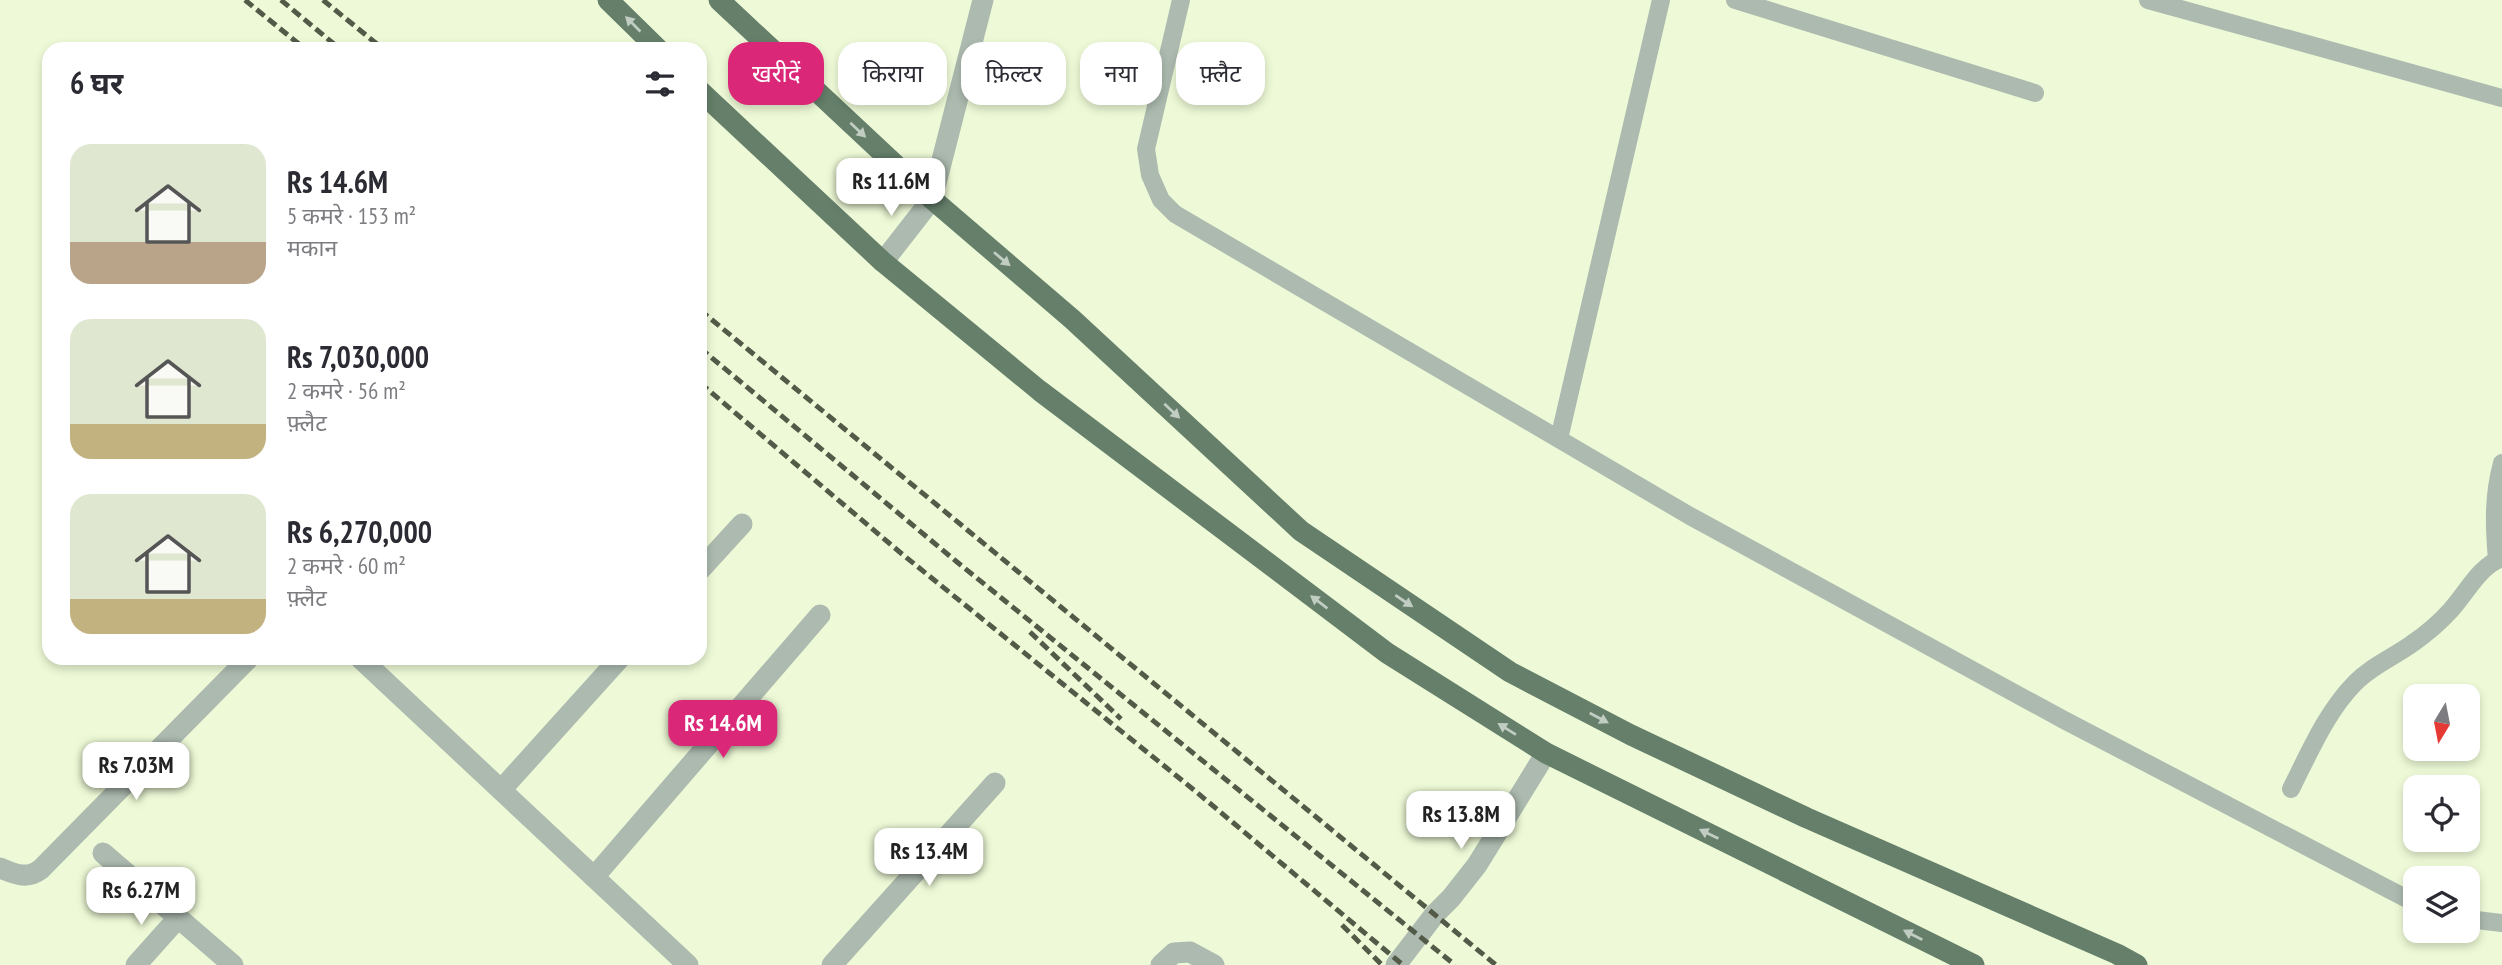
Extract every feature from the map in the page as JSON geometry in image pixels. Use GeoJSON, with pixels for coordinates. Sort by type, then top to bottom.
{"type":"FeatureCollection","features":[{"type":"Feature","properties":{"kind":"highway"},"geometry":{"type":"LineString","coordinates":[[608,0],[650,42]]}},
{"type":"Feature","properties":{"kind":"highway"},"geometry":{"type":"LineString","coordinates":[[719,0],[932,199],[1072,319],[1301,531],[1510,672],[1631,734],[1807,818],[2137,965]]}},
{"type":"Feature","properties":{"kind":"highway"},"geometry":{"type":"LineString","coordinates":[[707,98],[883,262],[1040,391],[1387,653],[1546,754],[1974,965]]}},
{"type":"Feature","properties":{"kind":"street"},"geometry":{"type":"LineString","coordinates":[[883,262],[932,199],[983,0]]}},
{"type":"Feature","properties":{"kind":"street"},"geometry":{"type":"LineString","coordinates":[[707,562],[742,524]]}},
{"type":"Feature","properties":{"kind":"street"},"geometry":{"type":"LineString","coordinates":[[594,877],[820,615]]}},
{"type":"Feature","properties":{"kind":"street"},"geometry":{"type":"LineString","coordinates":[[0,868],[25,876],[35,874],[41,869],[242,665]]}},
{"type":"Feature","properties":{"kind":"street"},"geometry":{"type":"LineString","coordinates":[[367,665],[688,965]]}},
{"type":"Feature","properties":{"kind":"street"},"geometry":{"type":"LineString","coordinates":[[501,790],[614,665]]}},
{"type":"Feature","properties":{"kind":"street"},"geometry":{"type":"LineString","coordinates":[[1396,965],[1477,864],[1546,754]]}},
{"type":"Feature","properties":{"kind":"street"},"geometry":{"type":"LineString","coordinates":[[832,965],[995,783]]}},
{"type":"Feature","properties":{"kind":"street"},"geometry":{"type":"LineString","coordinates":[[103,853],[233,965]]}},
{"type":"Feature","properties":{"kind":"street"},"geometry":{"type":"LineString","coordinates":[[136,965],[178,918]]}},
{"type":"Feature","properties":{"kind":"street"},"geometry":{"type":"LineString","coordinates":[[1161,965],[1174,953],[1190,952],[1214,965]]}},
{"type":"Feature","properties":{"kind":"lane"},"geometry":{"type":"LineString","coordinates":[[1181,0],[1146,149],[1150,175],[1161,200],[1175,214],[1690,516],[2052,714],[2403,897]]}},
{"type":"Feature","properties":{"kind":"lane"},"geometry":{"type":"LineString","coordinates":[[1559,439],[1661,0]]}},
{"type":"Feature","properties":{"kind":"lane"},"geometry":{"type":"LineString","coordinates":[[1735,0],[2035,93]]}},
{"type":"Feature","properties":{"kind":"lane"},"geometry":{"type":"LineString","coordinates":[[2148,0],[2502,97]]}},
{"type":"Feature","properties":{"kind":"lane"},"geometry":{"type":"LineString","coordinates":[[2291,789],[2339,702],[2356,682],[2433,628],[2477,578],[2500,559],[2494,514],[2502,463]]}},
{"type":"Feature","properties":{"kind":"lane"},"geometry":{"type":"LineString","coordinates":[[2480,920],[2502,923]]}},
{"type":"Feature","properties":{"kind":"railway"},"geometry":{"type":"LineString","coordinates":[[245,0],[296,42]]}},
{"type":"Feature","properties":{"kind":"railway"},"geometry":{"type":"LineString","coordinates":[[281,0],[332,42]]}},
{"type":"Feature","properties":{"kind":"railway"},"geometry":{"type":"LineString","coordinates":[[323,0],[374,42]]}},
{"type":"Feature","properties":{"kind":"railway"},"geometry":{"type":"LineString","coordinates":[[707,316],[1496,965]]}},
{"type":"Feature","properties":{"kind":"railway"},"geometry":{"type":"LineString","coordinates":[[707,354],[957,562],[1455,965]]}},
{"type":"Feature","properties":{"kind":"railway"},"geometry":{"type":"LineString","coordinates":[[707,389],[902,554],[1194,790],[1403,965]]}},
{"type":"Feature","properties":{"kind":"railway"},"geometry":{"type":"LineString","coordinates":[[1030,632],[1121,719]]}},
{"type":"Feature","properties":{"kind":"railway"},"geometry":{"type":"LineString","coordinates":[[1342,925],[1382,965]]}}]}
